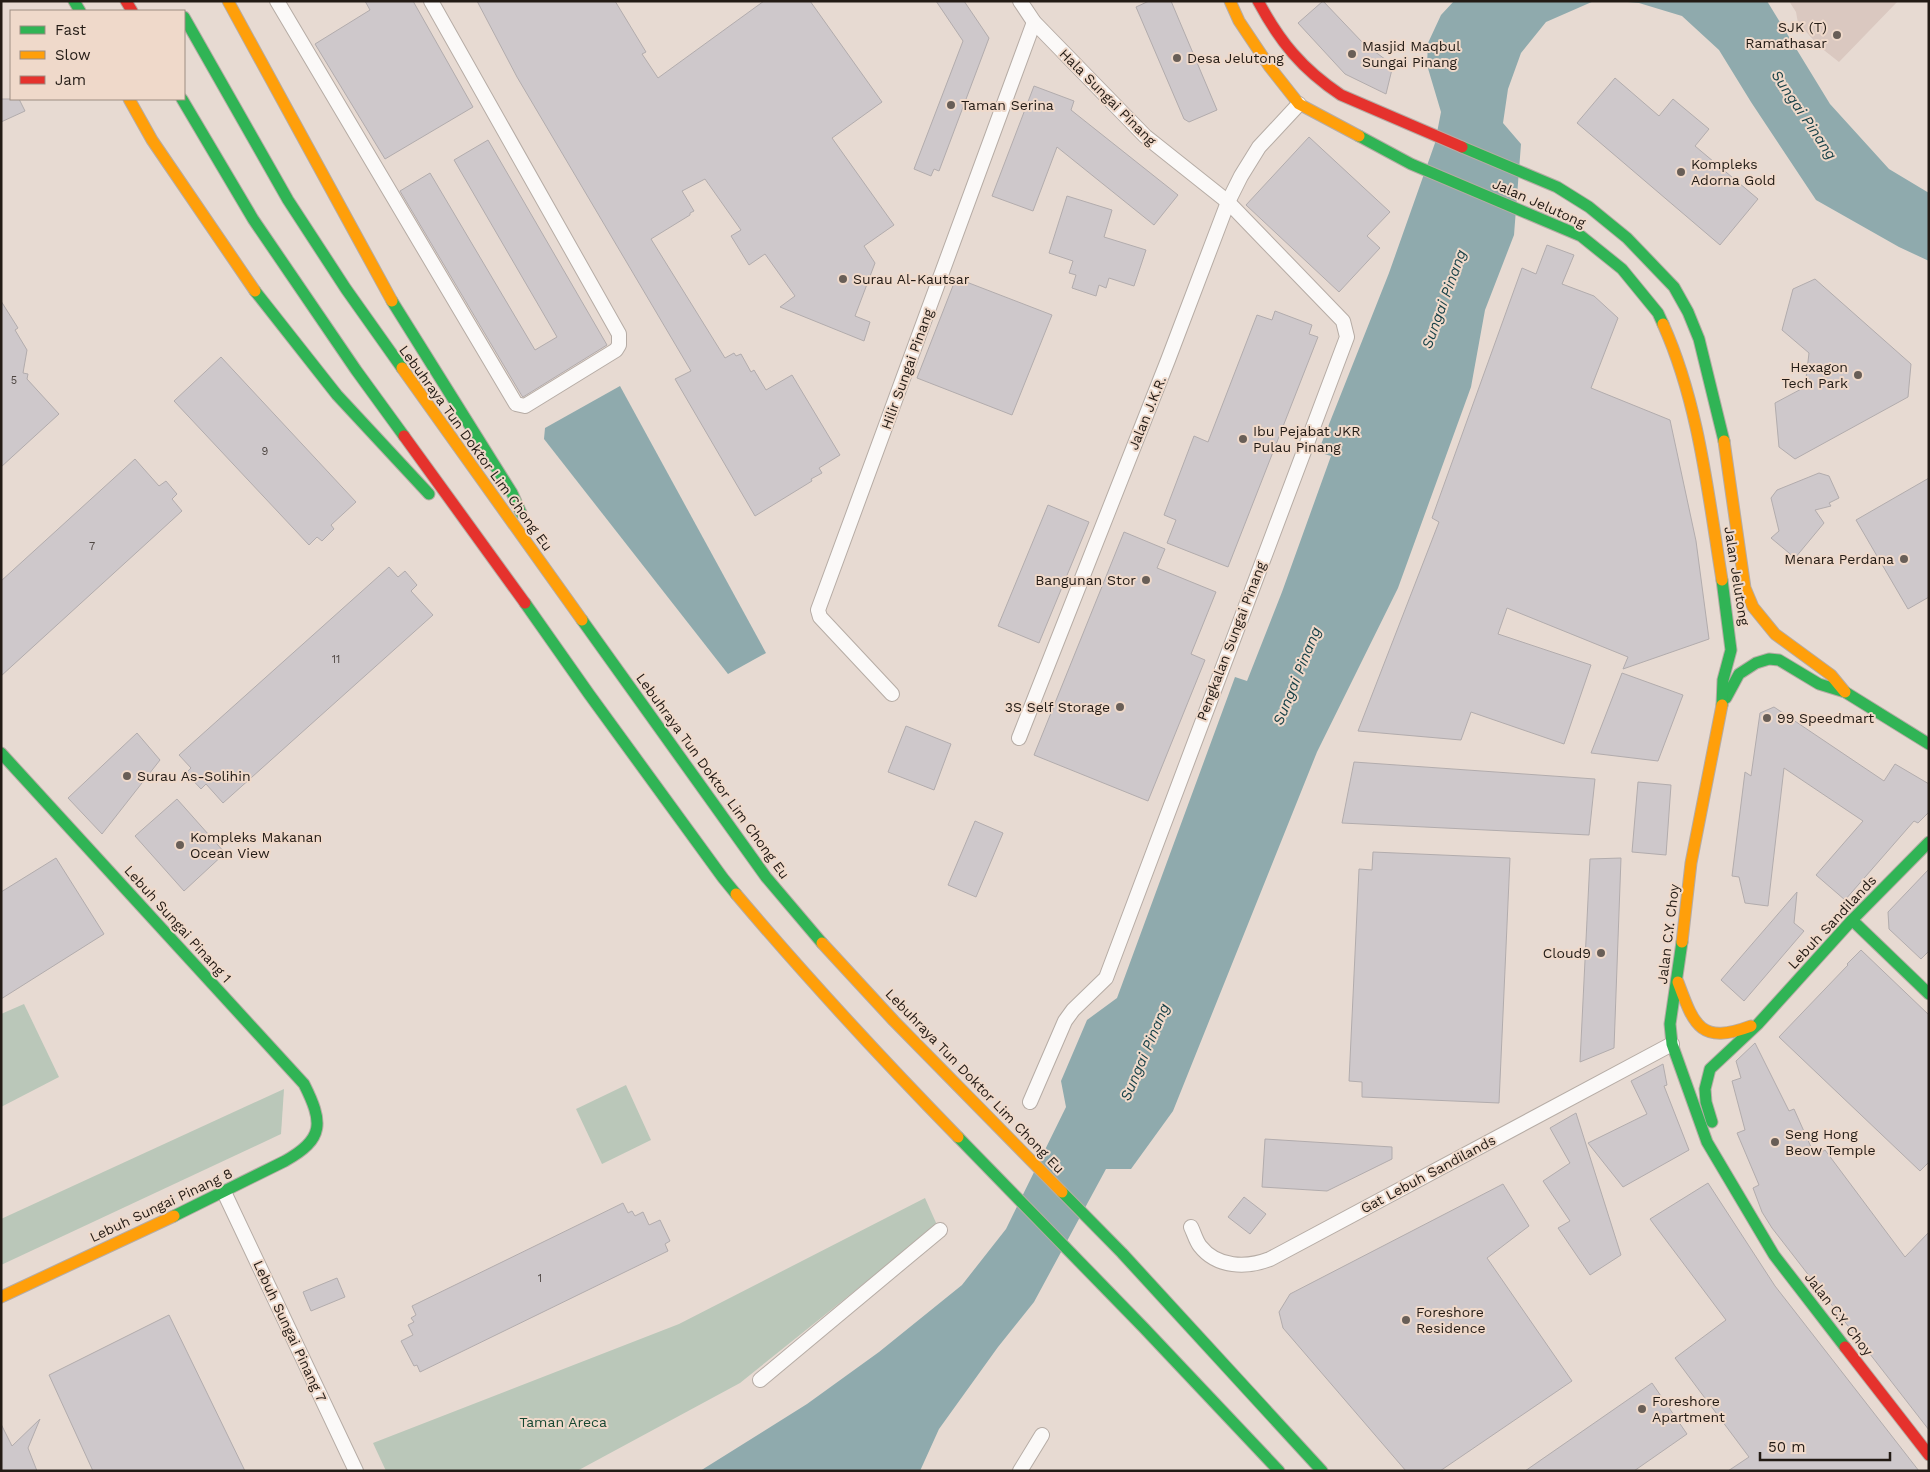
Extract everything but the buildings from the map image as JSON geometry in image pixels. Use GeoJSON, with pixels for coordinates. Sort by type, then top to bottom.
{"type":"FeatureCollection","features":[{"type":"Feature","properties":{"kind":"main road"},"geometry":{"type":"LineString","coordinates":[[228,1],[400,315],[512,493],[544,567]]}},
{"type":"Feature","properties":{"kind":"main road","name":"Jalan Jelutong"},"geometry":{"type":"LineString","coordinates":[[1230,1],[1239,21],[1269,66],[1299,104],[1411,164],[1581,236],[1622,269],[1658,313],[1675,350],[1698,438],[1731,636],[1731,650],[1723,680],[1722,705]]}},
{"type":"Feature","properties":{"kind":"main road","name":"Jalan Jelutong"},"geometry":{"type":"LineString","coordinates":[[1258,1],[1273,31],[1299,62],[1321,82],[1341,94],[1557,187],[1589,207],[1627,238],[1674,287],[1688,312],[1701,348],[1724,438],[1745,588],[1753,607],[1775,634],[1831,675],[1845,692]]}},
{"type":"Feature","properties":{"kind":"main road","name":"Lebuhraya Tun Doktor Lim Chong Eu"},"geometry":{"type":"LineString","coordinates":[[185,19],[288,200],[385,346],[649,716],[766,876],[828,950],[894,1021],[1122,1253],[1322,1471]]}},
{"type":"Feature","properties":{"kind":"main road"},"geometry":{"type":"LineString","coordinates":[[130,100],[152,140],[248,282],[337,395],[516,589]]}},
{"type":"Feature","properties":{"kind":"main road"},"geometry":{"type":"LineString","coordinates":[[183,100],[253,219],[356,370],[723,878],[794,962],[870,1046],[1144,1328],[1279,1471]]}},
{"type":"Feature","properties":{"kind":"main road"},"geometry":{"type":"LineString","coordinates":[[1722,705],[1739,674],[1756,663],[1769,659],[1779,660],[1819,684],[1845,692],[1929,744]]}},
{"type":"Feature","properties":{"kind":"main road","name":"Jalan C.Y. Choy"},"geometry":{"type":"LineString","coordinates":[[1722,705],[1691,863],[1670,1024],[1672,1044],[1707,1142],[1774,1255],[1929,1455]]}},
{"type":"Feature","properties":{"kind":"main road","name":"Lebuh Sungai Pinang 1"},"geometry":{"type":"LineString","coordinates":[[1,752],[304,1084],[315,1106],[318,1123]]}},
{"type":"Feature","properties":{"kind":"main road","name":"Lebuh Sandilands"},"geometry":{"type":"LineString","coordinates":[[1707,1107],[1704,1088],[1710,1069],[1758,1024],[1852,920],[1929,842]]}},
{"type":"Feature","properties":{"kind":"main road"},"geometry":{"type":"LineString","coordinates":[[1852,920],[1929,994]]}},
{"type":"Feature","properties":{"kind":"main road"},"geometry":{"type":"LineString","coordinates":[[1677,981],[1692,1018],[1698,1026],[1707,1032],[1726,1034],[1758,1024]]}},
{"type":"Feature","properties":{"kind":"main road","name":"Jalan C.Y. Choy"},"geometry":{"type":"LineString","coordinates":[[1707,1107],[1717,1138],[1717,1160]]}},
{"type":"Feature","properties":{"kind":"main road","name":"Lebuh Sungai Pinang 8"},"geometry":{"type":"LineString","coordinates":[[1,1296],[224,1192],[296,1155],[312,1141],[318,1123]]}},
{"type":"Feature","properties":{"kind":"street"},"geometry":{"type":"LineString","coordinates":[[277,1],[516,404],[525,406],[616,350],[618,334],[431,1]]}},
{"type":"Feature","properties":{"kind":"street","name":"Hala Sungai Pinang"},"geometry":{"type":"LineString","coordinates":[[1020,1],[1034,22],[1144,136],[1228,202]]}},
{"type":"Feature","properties":{"kind":"street","name":"Hilir Sungai Pinang"},"geometry":{"type":"LineString","coordinates":[[892,694],[820,617],[818,610],[1034,22]]}},
{"type":"Feature","properties":{"kind":"street","name":"Jalan J.K.R."},"geometry":{"type":"LineString","coordinates":[[1019,738],[1228,202],[1240,176],[1260,147],[1299,104]]}},
{"type":"Feature","properties":{"kind":"street","name":"Pengkalan Sungai Pinang"},"geometry":{"type":"LineString","coordinates":[[1030,1102],[1065,1021],[1073,1010],[1106,978],[1347,336],[1343,321],[1228,202]]}},
{"type":"Feature","properties":{"kind":"street","name":"Gat Lebuh Sandilands"},"geometry":{"type":"LineString","coordinates":[[1191,1228],[1200,1246],[1217,1259],[1228,1264],[1241,1266],[1257,1264],[1295,1246],[1672,1044]]}},
{"type":"Feature","properties":{"kind":"street","name":"Lebuh Sungai Pinang 7"},"geometry":{"type":"LineString","coordinates":[[224,1192],[356,1471]]}},
{"type":"Feature","properties":{"kind":"street"},"geometry":{"type":"LineString","coordinates":[[760,1380],[940,1230]]}},
{"type":"Feature","properties":{"kind":"street"},"geometry":{"type":"LineString","coordinates":[[1021,1470],[1042,1436]]}},
{"type":"Feature","properties":{"kind":"shaded area","name":"SJK (T) Ramathasar"},"geometry":{"type":"Polygon","coordinates":[[[1789,1],[1898,1],[1839,62],[1820,47],[1798,23],[1796,12],[1789,1]]]}},
{"type":"Feature","properties":{"kind":"green space"},"geometry":{"type":"Polygon","coordinates":[[[24,1004],[59,1077],[1,1107],[1,1014],[24,1004]]]}},
{"type":"Feature","properties":{"kind":"green space"},"geometry":{"type":"Polygon","coordinates":[[[626,1085],[651,1140],[602,1164],[576,1109],[626,1085]]]}},
{"type":"Feature","properties":{"kind":"green space"},"geometry":{"type":"Polygon","coordinates":[[[284,1089],[281,1134],[1,1265],[1,1219],[284,1089]]]}},
{"type":"Feature","properties":{"kind":"green space","name":"Taman Areca"},"geometry":{"type":"Polygon","coordinates":[[[925,1198],[937,1225],[740,1383],[577,1471],[386,1471],[373,1443],[679,1324],[925,1198]]]}},
{"type":"Feature","properties":{"kind":"water","name":"Sungai Pinang"},"geometry":{"type":"Polygon","coordinates":[[[1454,1],[1594,1],[1546,22],[1521,53],[1508,89],[1503,123],[1521,144],[1514,235],[1485,310],[1471,387],[1398,588],[1317,752],[1173,1111],[1131,1169],[1106,1169],[1034,1302],[998,1347],[939,1429],[920,1471],[700,1471],[807,1404],[879,1352],[962,1285],[1006,1229],[1066,1107],[1061,1081],[1087,1020],[1117,998],[1235,677],[1247,681],[1282,592],[1331,456],[1318,452],[1389,273],[1435,143],[1441,112],[1427,65],[1428,43],[1441,15],[1454,1]]]}},
{"type":"Feature","properties":{"kind":"water","name":"Sungai Pinang"},"geometry":{"type":"Polygon","coordinates":[[[1616,1],[1767,1],[1830,104],[1889,169],[1929,193],[1929,261],[1899,247],[1816,200],[1719,50],[1682,16],[1639,3],[1616,1]]]}},
{"type":"Feature","properties":{"kind":"water"},"geometry":{"type":"Polygon","coordinates":[[[620,386],[766,653],[728,674],[544,439],[545,428],[620,386]]]}},
{"type":"Feature","properties":{"kind":"traffic: fast"},"geometry":{"type":"LineString","coordinates":[[74,1],[79,10]]}},
{"type":"Feature","properties":{"kind":"traffic: fast"},"geometry":{"type":"LineString","coordinates":[[185,19],[288,200],[346,289],[402,368]]}},
{"type":"Feature","properties":{"kind":"traffic: fast"},"geometry":{"type":"LineString","coordinates":[[183,100],[253,219],[356,370],[404,436]]}},
{"type":"Feature","properties":{"kind":"traffic: fast"},"geometry":{"type":"LineString","coordinates":[[1359,136],[1411,164],[1581,236],[1622,269],[1658,313],[1663,324]]}},
{"type":"Feature","properties":{"kind":"traffic: fast"},"geometry":{"type":"LineString","coordinates":[[1462,147],[1557,187],[1589,207],[1627,238],[1674,287],[1688,312],[1699,339],[1724,441]]}},
{"type":"Feature","properties":{"kind":"traffic: fast"},"geometry":{"type":"LineString","coordinates":[[255,291],[337,395],[429,494]]}},
{"type":"Feature","properties":{"kind":"traffic: fast"},"geometry":{"type":"LineString","coordinates":[[392,301],[512,493],[521,513]]}},
{"type":"Feature","properties":{"kind":"traffic: fast"},"geometry":{"type":"LineString","coordinates":[[1722,580],[1731,650],[1723,680],[1722,705]]}},
{"type":"Feature","properties":{"kind":"traffic: fast"},"geometry":{"type":"LineString","coordinates":[[525,603],[589,694],[736,894]]}},
{"type":"Feature","properties":{"kind":"traffic: fast"},"geometry":{"type":"LineString","coordinates":[[582,620],[766,877],[822,943]]}},
{"type":"Feature","properties":{"kind":"traffic: fast"},"geometry":{"type":"LineString","coordinates":[[1726,698],[1739,674],[1756,663],[1769,659],[1779,660],[1819,684],[1845,692],[1929,744]]}},
{"type":"Feature","properties":{"kind":"traffic: fast"},"geometry":{"type":"LineString","coordinates":[[1,753],[304,1084],[315,1109],[317,1128],[314,1137],[298,1153],[174,1216]]}},
{"type":"Feature","properties":{"kind":"traffic: fast"},"geometry":{"type":"LineString","coordinates":[[1712,1122],[1706,1102],[1705,1089],[1710,1069],[1758,1024],[1852,920],[1929,842]]}},
{"type":"Feature","properties":{"kind":"traffic: fast"},"geometry":{"type":"LineString","coordinates":[[1852,920],[1929,994]]}},
{"type":"Feature","properties":{"kind":"traffic: fast"},"geometry":{"type":"LineString","coordinates":[[1682,942],[1670,1024],[1672,1044],[1707,1142],[1774,1255],[1845,1347]]}},
{"type":"Feature","properties":{"kind":"traffic: fast"},"geometry":{"type":"LineString","coordinates":[[958,1137],[1144,1328],[1279,1471]]}},
{"type":"Feature","properties":{"kind":"traffic: fast"},"geometry":{"type":"LineString","coordinates":[[1062,1192],[1122,1253],[1322,1471]]}},
{"type":"Feature","properties":{"kind":"traffic: slow"},"geometry":{"type":"LineString","coordinates":[[228,1],[392,301]]}},
{"type":"Feature","properties":{"kind":"traffic: slow"},"geometry":{"type":"LineString","coordinates":[[1230,1],[1239,21],[1269,66],[1299,104],[1359,136]]}},
{"type":"Feature","properties":{"kind":"traffic: slow"},"geometry":{"type":"LineString","coordinates":[[130,100],[152,140],[255,291]]}},
{"type":"Feature","properties":{"kind":"traffic: slow"},"geometry":{"type":"LineString","coordinates":[[1663,324],[1675,354],[1694,417],[1707,482],[1722,580]]}},
{"type":"Feature","properties":{"kind":"traffic: slow"},"geometry":{"type":"LineString","coordinates":[[402,368],[582,620]]}},
{"type":"Feature","properties":{"kind":"traffic: slow"},"geometry":{"type":"LineString","coordinates":[[1724,441],[1745,588],[1753,607],[1775,634],[1831,675],[1845,692]]}},
{"type":"Feature","properties":{"kind":"traffic: slow"},"geometry":{"type":"LineString","coordinates":[[1682,942],[1691,863],[1722,705]]}},
{"type":"Feature","properties":{"kind":"traffic: slow"},"geometry":{"type":"LineString","coordinates":[[736,894],[845,1017],[958,1137]]}},
{"type":"Feature","properties":{"kind":"traffic: slow"},"geometry":{"type":"LineString","coordinates":[[822,943],[894,1021],[1062,1192]]}},
{"type":"Feature","properties":{"kind":"traffic: slow"},"geometry":{"type":"LineString","coordinates":[[1678,982],[1689,1010],[1701,1027],[1710,1032],[1720,1033],[1751,1026]]}},
{"type":"Feature","properties":{"kind":"traffic: slow"},"geometry":{"type":"LineString","coordinates":[[1,1297],[174,1216]]}},
{"type":"Feature","properties":{"kind":"traffic: jam"},"geometry":{"type":"LineString","coordinates":[[126,1],[131,10]]}},
{"type":"Feature","properties":{"kind":"traffic: jam"},"geometry":{"type":"LineString","coordinates":[[1258,1],[1266,16],[1293,54],[1327,85],[1341,95],[1462,147]]}},
{"type":"Feature","properties":{"kind":"traffic: jam"},"geometry":{"type":"LineString","coordinates":[[404,436],[525,603]]}},
{"type":"Feature","properties":{"kind":"traffic: jam"},"geometry":{"type":"LineString","coordinates":[[1845,1347],[1929,1455]]}},
{"type":"Feature","properties":{"kind":"place","name":"SJK (T) Ramathasar"},"geometry":{"type":"Point","coordinates":[1837,35]}},
{"type":"Feature","properties":{"kind":"place","name":"Masjid Maqbul Sungai Pinang"},"geometry":{"type":"Point","coordinates":[1352,54]}},
{"type":"Feature","properties":{"kind":"place","name":"Desa Jelutong"},"geometry":{"type":"Point","coordinates":[1177,58]}},
{"type":"Feature","properties":{"kind":"place","name":"Taman Serina"},"geometry":{"type":"Point","coordinates":[951,105]}},
{"type":"Feature","properties":{"kind":"place","name":"Kompleks Adorna Gold"},"geometry":{"type":"Point","coordinates":[1681,172]}},
{"type":"Feature","properties":{"kind":"place","name":"Surau Al-Kautsar"},"geometry":{"type":"Point","coordinates":[843,279]}},
{"type":"Feature","properties":{"kind":"place","name":"Hexagon Tech Park"},"geometry":{"type":"Point","coordinates":[1858,375]}},
{"type":"Feature","properties":{"kind":"place","name":"Ibu Pejabat JKR Pulau Pinang"},"geometry":{"type":"Point","coordinates":[1243,439]}},
{"type":"Feature","properties":{"kind":"place","name":"Menara Perdana"},"geometry":{"type":"Point","coordinates":[1904,559]}},
{"type":"Feature","properties":{"kind":"place","name":"Bangunan Stor"},"geometry":{"type":"Point","coordinates":[1146,580]}},
{"type":"Feature","properties":{"kind":"place","name":"3S Self Storage"},"geometry":{"type":"Point","coordinates":[1120,707]}},
{"type":"Feature","properties":{"kind":"place","name":"99 Speedmart"},"geometry":{"type":"Point","coordinates":[1767,718]}},
{"type":"Feature","properties":{"kind":"place","name":"Surau As-Solihin"},"geometry":{"type":"Point","coordinates":[127,776]}},
{"type":"Feature","properties":{"kind":"place","name":"Kompleks Makanan Ocean View"},"geometry":{"type":"Point","coordinates":[180,845]}},
{"type":"Feature","properties":{"kind":"place","name":"Cloud9"},"geometry":{"type":"Point","coordinates":[1601,953]}},
{"type":"Feature","properties":{"kind":"place","name":"Seng Hong Beow Temple"},"geometry":{"type":"Point","coordinates":[1775,1142]}},
{"type":"Feature","properties":{"kind":"place","name":"Foreshore Residence"},"geometry":{"type":"Point","coordinates":[1406,1320]}},
{"type":"Feature","properties":{"kind":"place","name":"Foreshore Apartment"},"geometry":{"type":"Point","coordinates":[1642,1409]}}]}
